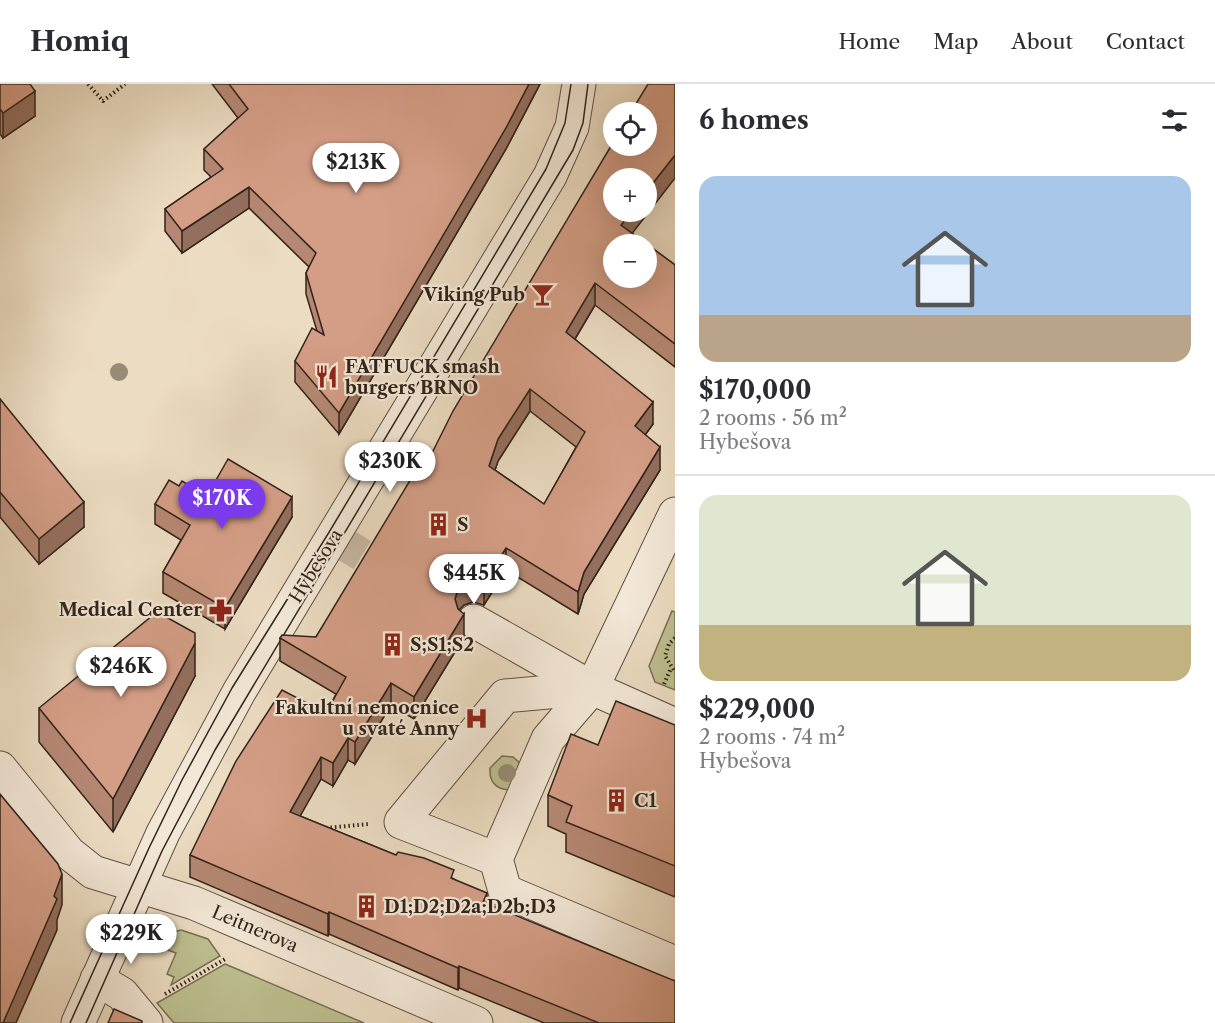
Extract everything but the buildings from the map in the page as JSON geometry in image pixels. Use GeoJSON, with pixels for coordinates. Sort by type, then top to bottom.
{"type":"FeatureCollection","features":[{"type":"Feature","properties":{"kind":"street","name":"Hybešova"},"geometry":{"type":"LineString","coordinates":[[78,1023],[138,887],[174,813],[244,684],[550,176],[572,127],[579,84]]}},
{"type":"Feature","properties":{"kind":"street"},"geometry":{"type":"LineString","coordinates":[[675,514],[592,688],[548,739],[496,859],[506,891],[675,963]]}},
{"type":"Feature","properties":{"kind":"street"},"geometry":{"type":"LineString","coordinates":[[474,621],[592,688],[675,725]]}},
{"type":"Feature","properties":{"kind":"street"},"geometry":{"type":"LineString","coordinates":[[496,859],[401,822],[505,696],[592,688]]}},
{"type":"Feature","properties":{"kind":"street","name":"Leitnerova"},"geometry":{"type":"LineString","coordinates":[[0,768],[77,861],[105,877],[194,903],[463,1020]]}},
{"type":"Feature","properties":{"kind":"street"},"geometry":{"type":"LineString","coordinates":[[97,979],[151,1012]]}},
{"type":"Feature","properties":{"kind":"path"},"geometry":{"type":"LineString","coordinates":[[88,84],[103,101],[125,84]]}},
{"type":"Feature","properties":{"kind":"path"},"geometry":{"type":"LineString","coordinates":[[675,638],[669,644],[665,656],[675,672]]}},
{"type":"Feature","properties":{"kind":"path"},"geometry":{"type":"LineString","coordinates":[[316,829],[401,822]]}},
{"type":"Feature","properties":{"kind":"path"},"geometry":{"type":"LineString","coordinates":[[151,1012],[227,958]]}},
{"type":"Feature","properties":{"kind":"green space"},"geometry":{"type":"Polygon","coordinates":[[[672,611],[675,612],[675,690],[655,682],[649,666],[672,611]]]}},
{"type":"Feature","properties":{"kind":"green space"},"geometry":{"type":"Polygon","coordinates":[[[502,756],[513,757],[521,764],[509,790],[494,784],[491,777],[490,768],[502,756]]]}},
{"type":"Feature","properties":{"kind":"green space"},"geometry":{"type":"Polygon","coordinates":[[[181,930],[208,939],[220,956],[171,985],[174,977],[167,974],[176,953],[165,949],[173,932],[181,930]]]}},
{"type":"Feature","properties":{"kind":"green space"},"geometry":{"type":"Polygon","coordinates":[[[225,964],[364,1023],[174,1023],[157,1003],[225,964]]]}},
{"type":"Feature","properties":{"kind":"tunnel"},"geometry":{"type":"LineString","coordinates":[[334,538],[402,579]]}},
{"type":"Feature","properties":{"kind":"tram line"},"geometry":{"type":"LineString","coordinates":[[70,1023],[149,848],[182,780],[232,688],[328,534],[546,169],[565,123],[571,84]]}},
{"type":"Feature","properties":{"kind":"tram line"},"geometry":{"type":"LineString","coordinates":[[86,1023],[162,851],[215,750],[573,150],[583,123],[588,84]]}},
{"type":"Feature","properties":{"kind":"place","name":"Viking Pub"},"geometry":{"type":"Point","coordinates":[543,295]}},
{"type":"Feature","properties":{"kind":"place","name":"FATFUCK smash burgers BRNO"},"geometry":{"type":"Point","coordinates":[327,377]}},
{"type":"Feature","properties":{"kind":"place","name":"S"},"geometry":{"type":"Point","coordinates":[439,525]}},
{"type":"Feature","properties":{"kind":"place","name":"Medical Center"},"geometry":{"type":"Point","coordinates":[220,610]}},
{"type":"Feature","properties":{"kind":"place","name":"S;S1;S2"},"geometry":{"type":"Point","coordinates":[392,645]}},
{"type":"Feature","properties":{"kind":"place","name":"Fakultní nemocnice u svaté Anny"},"geometry":{"type":"Point","coordinates":[477,718]}},
{"type":"Feature","properties":{"kind":"place","name":"C1"},"geometry":{"type":"Point","coordinates":[616,801]}},
{"type":"Feature","properties":{"kind":"place","name":"D1;D2;D2a;D2b;D3"},"geometry":{"type":"Point","coordinates":[366,907]}}]}
